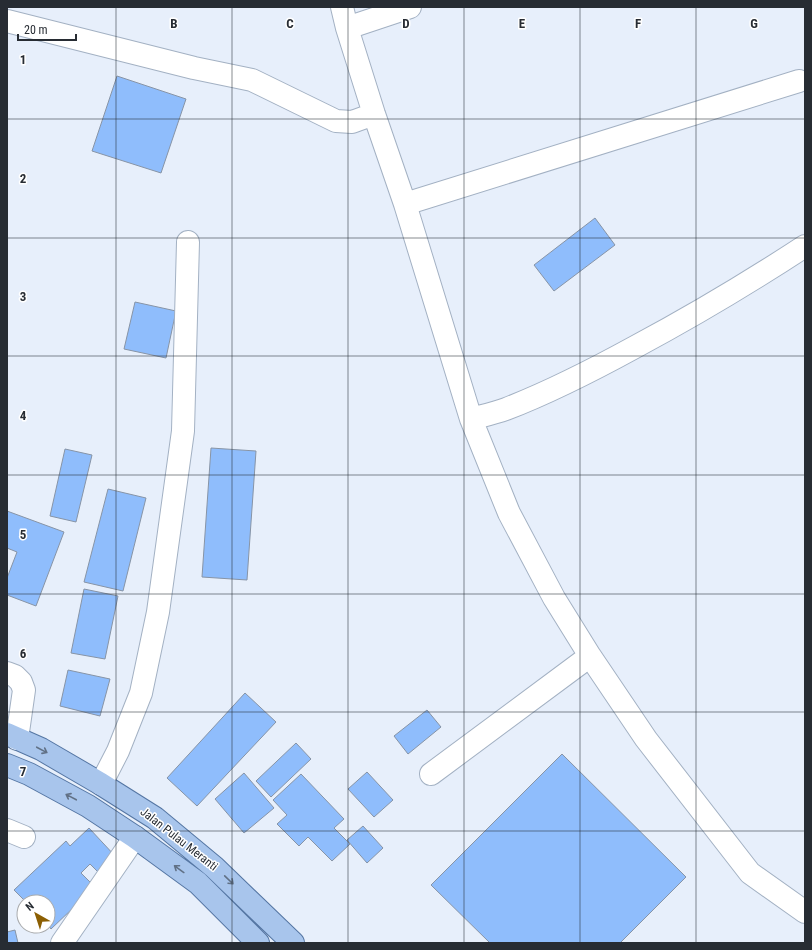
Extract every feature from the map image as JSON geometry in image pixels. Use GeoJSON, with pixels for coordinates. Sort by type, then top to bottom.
{"type":"FeatureCollection","features":[{"type":"Feature","properties":{"kind":"main road","name":"Jalan Pulau Meranti"},"geometry":{"type":"LineString","coordinates":[[12,736],[41,749],[155,818],[214,866],[293,943]]}},
{"type":"Feature","properties":{"kind":"main road","name":"Jalan Pulau Meranti"},"geometry":{"type":"LineString","coordinates":[[7,765],[29,774],[88,806],[135,837],[198,883],[258,943]]}},
{"type":"Feature","properties":{"kind":"street"},"geometry":{"type":"LineString","coordinates":[[410,7],[345,17],[374,114],[405,204],[471,419],[509,513],[554,598],[590,656],[646,739],[750,873],[805,912]]}},
{"type":"Feature","properties":{"kind":"street"},"geometry":{"type":"LineString","coordinates":[[7,21],[194,68],[252,80],[336,121],[352,122],[374,114]]}},
{"type":"Feature","properties":{"kind":"street"},"geometry":{"type":"LineString","coordinates":[[405,204],[799,81]]}},
{"type":"Feature","properties":{"kind":"street"},"geometry":{"type":"LineString","coordinates":[[101,784],[118,751],[141,693],[158,612],[183,431],[188,242]]}},
{"type":"Feature","properties":{"kind":"street"},"geometry":{"type":"LineString","coordinates":[[471,419],[505,409],[608,362],[678,324],[770,269],[805,246]]}},
{"type":"Feature","properties":{"kind":"street"},"geometry":{"type":"LineString","coordinates":[[431,774],[590,656]]}},
{"type":"Feature","properties":{"kind":"street"},"geometry":{"type":"LineString","coordinates":[[7,673],[15,676],[21,682],[24,690],[12,736]]}},
{"type":"Feature","properties":{"kind":"street"},"geometry":{"type":"LineString","coordinates":[[62,943],[135,837]]}},
{"type":"Feature","properties":{"kind":"building"},"geometry":{"type":"Polygon","coordinates":[[[117,76],[186,99],[161,173],[92,151],[117,76]]]}},
{"type":"Feature","properties":{"kind":"building"},"geometry":{"type":"Polygon","coordinates":[[[595,218],[615,245],[554,291],[534,265],[595,218]]]}},
{"type":"Feature","properties":{"kind":"building"},"geometry":{"type":"Polygon","coordinates":[[[135,302],[176,311],[166,358],[124,349],[135,302]]]}},
{"type":"Feature","properties":{"kind":"building"},"geometry":{"type":"Polygon","coordinates":[[[211,448],[256,451],[247,580],[202,577],[211,448]]]}},
{"type":"Feature","properties":{"kind":"building"},"geometry":{"type":"Polygon","coordinates":[[[65,449],[92,455],[76,522],[50,516],[65,449]]]}},
{"type":"Feature","properties":{"kind":"building"},"geometry":{"type":"Polygon","coordinates":[[[108,489],[146,498],[123,591],[84,582],[108,489]]]}},
{"type":"Feature","properties":{"kind":"building"},"geometry":{"type":"Polygon","coordinates":[[[7,511],[64,532],[36,606],[7,595],[7,578],[17,552],[7,548],[7,511]]]}},
{"type":"Feature","properties":{"kind":"building"},"geometry":{"type":"Polygon","coordinates":[[[84,589],[118,596],[105,659],[71,653],[84,589]]]}},
{"type":"Feature","properties":{"kind":"building"},"geometry":{"type":"Polygon","coordinates":[[[68,670],[110,679],[100,716],[60,706],[68,670]]]}},
{"type":"Feature","properties":{"kind":"building"},"geometry":{"type":"Polygon","coordinates":[[[245,693],[276,722],[197,806],[167,778],[245,693]]]}},
{"type":"Feature","properties":{"kind":"building"},"geometry":{"type":"Polygon","coordinates":[[[427,710],[441,727],[408,754],[394,736],[427,710]]]}},
{"type":"Feature","properties":{"kind":"building"},"geometry":{"type":"Polygon","coordinates":[[[296,743],[311,759],[271,797],[256,781],[296,743]]]}},
{"type":"Feature","properties":{"kind":"building"},"geometry":{"type":"Polygon","coordinates":[[[562,754],[686,877],[620,943],[490,943],[431,885],[562,754]]]}},
{"type":"Feature","properties":{"kind":"building"},"geometry":{"type":"Polygon","coordinates":[[[367,772],[393,800],[374,817],[348,789],[367,772]]]}},
{"type":"Feature","properties":{"kind":"building"},"geometry":{"type":"Polygon","coordinates":[[[244,773],[274,808],[244,833],[215,799],[244,773]]]}},
{"type":"Feature","properties":{"kind":"building"},"geometry":{"type":"Polygon","coordinates":[[[301,774],[344,819],[334,828],[350,844],[332,861],[308,837],[299,846],[277,824],[287,815],[273,800],[301,774]]]}},
{"type":"Feature","properties":{"kind":"building"},"geometry":{"type":"Polygon","coordinates":[[[363,826],[383,848],[367,863],[347,840],[363,826]]]}},
{"type":"Feature","properties":{"kind":"building"},"geometry":{"type":"Polygon","coordinates":[[[89,828],[116,857],[99,873],[90,864],[81,873],[95,887],[56,924],[56,894],[18,894],[14,890],[66,841],[70,846],[89,828]]]}},
{"type":"Feature","properties":{"kind":"building"},"geometry":{"type":"Polygon","coordinates":[[[15,930],[18,943],[7,943],[7,932],[15,930]]]}}]}
